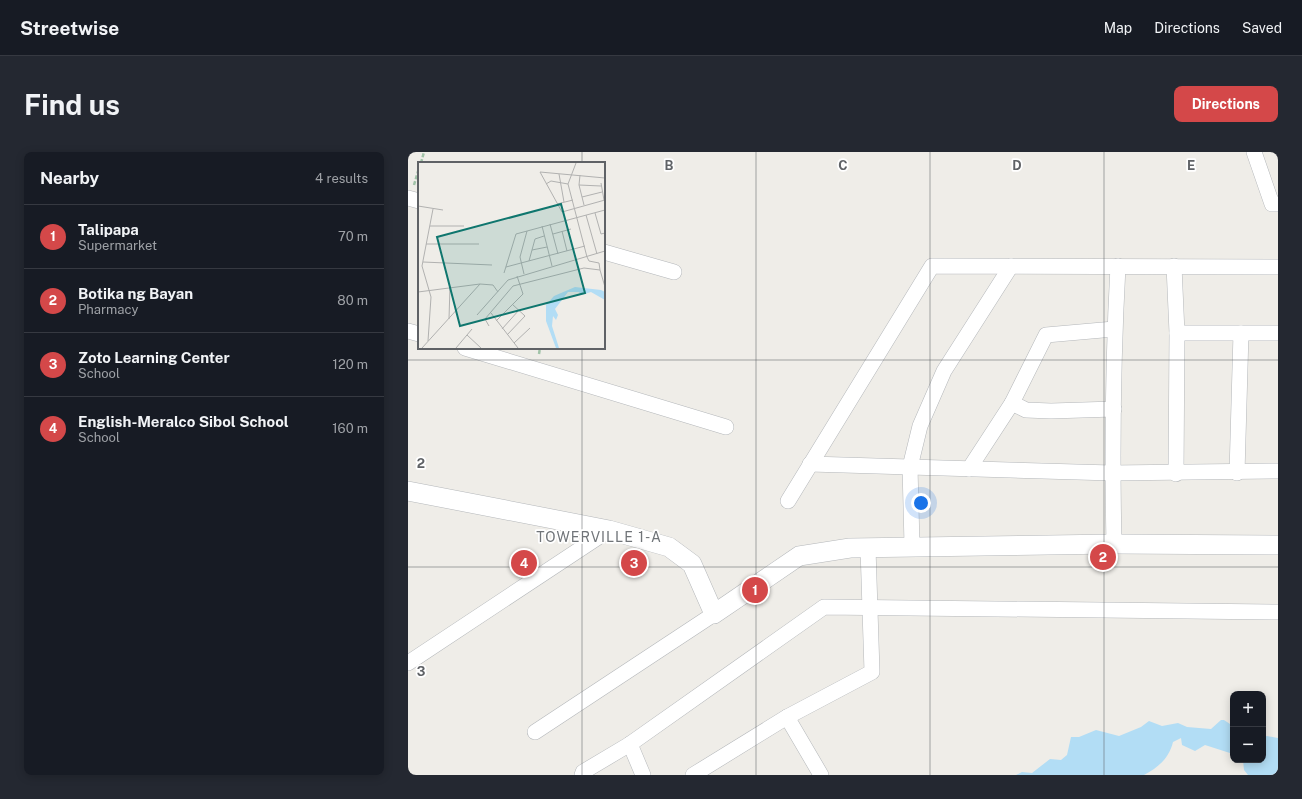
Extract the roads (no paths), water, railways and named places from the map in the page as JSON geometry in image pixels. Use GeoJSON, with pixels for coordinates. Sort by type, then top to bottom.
{"type":"FeatureCollection","features":[{"type":"Feature","properties":{"kind":"street"},"geometry":{"type":"LineString","coordinates":[[1254,152],[1272,204],[1278,204]]}},
{"type":"Feature","properties":{"kind":"street"},"geometry":{"type":"LineString","coordinates":[[408,198],[418,201]]}},
{"type":"Feature","properties":{"kind":"street"},"geometry":{"type":"LineString","coordinates":[[605,252],[674,272]]}},
{"type":"Feature","properties":{"kind":"street"},"geometry":{"type":"LineString","coordinates":[[788,501],[932,266],[1278,267]]}},
{"type":"Feature","properties":{"kind":"street"},"geometry":{"type":"LineString","coordinates":[[912,545],[910,468],[920,426],[944,371],[1011,266]]}},
{"type":"Feature","properties":{"kind":"street"},"geometry":{"type":"LineString","coordinates":[[1114,544],[1112,473],[1114,329],[1118,266]]}},
{"type":"Feature","properties":{"kind":"street"},"geometry":{"type":"LineString","coordinates":[[1174,266],[1176,333],[1176,474]]}},
{"type":"Feature","properties":{"kind":"street"},"geometry":{"type":"LineString","coordinates":[[969,469],[1012,403],[1046,335],[1114,329]]}},
{"type":"Feature","properties":{"kind":"street"},"geometry":{"type":"LineString","coordinates":[[408,331],[418,334]]}},
{"type":"Feature","properties":{"kind":"street"},"geometry":{"type":"LineString","coordinates":[[1176,333],[1278,333]]}},
{"type":"Feature","properties":{"kind":"street"},"geometry":{"type":"LineString","coordinates":[[1237,473],[1241,333]]}},
{"type":"Feature","properties":{"kind":"street"},"geometry":{"type":"LineString","coordinates":[[468,349],[726,427]]}},
{"type":"Feature","properties":{"kind":"street"},"geometry":{"type":"LineString","coordinates":[[1012,403],[1026,410],[1044,411],[1114,409]]}},
{"type":"Feature","properties":{"kind":"street"},"geometry":{"type":"LineString","coordinates":[[810,464],[910,468],[1176,474],[1278,471]]}},
{"type":"Feature","properties":{"kind":"street"},"geometry":{"type":"LineString","coordinates":[[409,495],[609,530],[669,547],[692,564],[714,614]]}},
{"type":"Feature","properties":{"kind":"street"},"geometry":{"type":"LineString","coordinates":[[408,664],[609,530]]}},
{"type":"Feature","properties":{"kind":"street"},"geometry":{"type":"LineString","coordinates":[[535,732],[799,556],[850,548],[912,545],[1278,545]]}},
{"type":"Feature","properties":{"kind":"street"},"geometry":{"type":"LineString","coordinates":[[693,775],[788,717],[872,672],[868,548]]}},
{"type":"Feature","properties":{"kind":"street"},"geometry":{"type":"LineString","coordinates":[[582,775],[583,772],[630,744],[824,607],[1278,612]]}},
{"type":"Feature","properties":{"kind":"street"},"geometry":{"type":"LineString","coordinates":[[788,717],[818,774]]}},
{"type":"Feature","properties":{"kind":"street"},"geometry":{"type":"LineString","coordinates":[[630,744],[643,775]]}},
{"type":"Feature","properties":{"kind":"water"},"geometry":{"type":"Polygon","coordinates":[[[1221,720],[1224,720],[1230,724],[1230,753],[1205,745],[1195,751],[1182,745],[1181,738],[1173,742],[1169,753],[1163,762],[1144,775],[1016,775],[1022,772],[1032,773],[1050,759],[1061,760],[1067,755],[1071,737],[1079,737],[1096,730],[1119,736],[1141,727],[1149,721],[1162,726],[1178,723],[1187,727],[1211,729],[1221,720]]]}},
{"type":"Feature","properties":{"kind":"water"},"geometry":{"type":"Polygon","coordinates":[[[1266,736],[1278,738],[1278,775],[1248,775],[1244,770],[1243,763],[1266,763],[1266,736]]]}},
{"type":"Feature","properties":{"kind":"place","name":"Botika ng Bayan"},"geometry":{"type":"Point","coordinates":[1103,557]}},
{"type":"Feature","properties":{"kind":"place","name":"English-Meralco Sibol School"},"geometry":{"type":"Point","coordinates":[524,563]}},
{"type":"Feature","properties":{"kind":"place","name":"Zoto Learning Center"},"geometry":{"type":"Point","coordinates":[634,563]}},
{"type":"Feature","properties":{"kind":"place","name":"Talipapa"},"geometry":{"type":"Point","coordinates":[755,590]}},
{"type":"Feature","properties":{"kind":"district","name":"TOWERVILLE 1-A"},"geometry":{"type":"Point","coordinates":[599,537]}}]}
